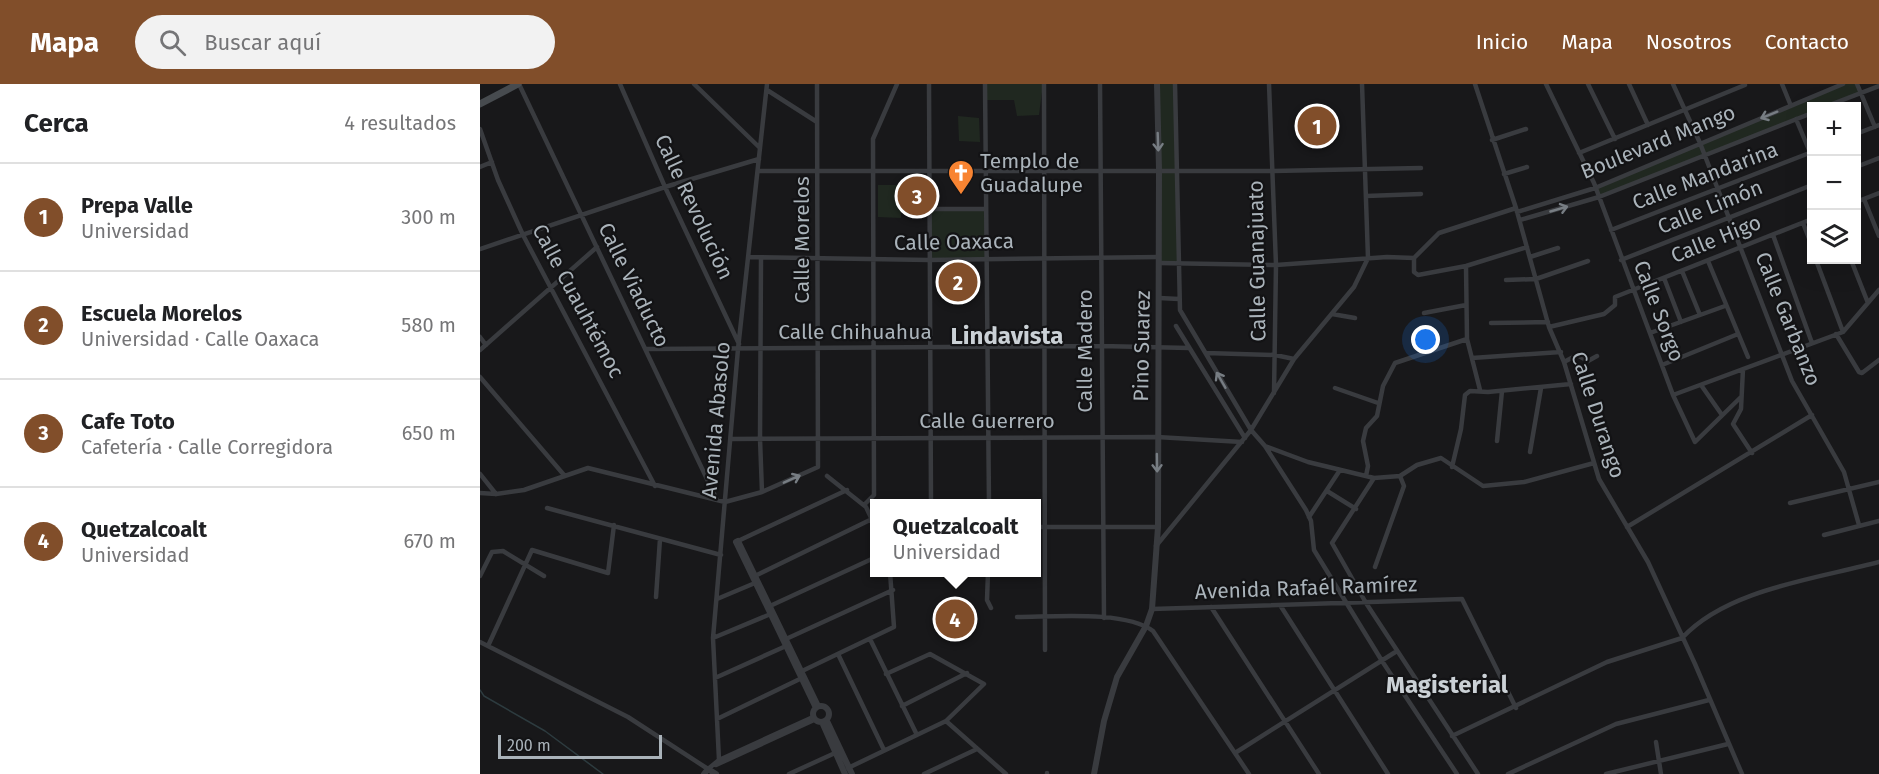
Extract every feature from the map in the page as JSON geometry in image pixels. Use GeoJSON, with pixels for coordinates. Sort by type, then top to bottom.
{"type":"FeatureCollection","features":[{"type":"Feature","properties":{"kind":"main road"},"geometry":{"type":"LineString","coordinates":[[480,104],[519,84]]}},
{"type":"Feature","properties":{"kind":"street","name":"Calle Viaducto"},"geometry":{"type":"LineString","coordinates":[[519,84],[717,500]]}},
{"type":"Feature","properties":{"kind":"street","name":"Calle Revolución"},"geometry":{"type":"LineString","coordinates":[[620,84],[738,346]]}},
{"type":"Feature","properties":{"kind":"street"},"geometry":{"type":"LineString","coordinates":[[694,84],[760,148]]}},
{"type":"Feature","properties":{"kind":"street","name":"Calle Morelos"},"geometry":{"type":"LineString","coordinates":[[762,492],[818,467],[820,439],[817,84]]}},
{"type":"Feature","properties":{"kind":"street"},"geometry":{"type":"LineString","coordinates":[[864,505],[874,495],[872,171],[875,130],[897,84]]}},
{"type":"Feature","properties":{"kind":"street"},"geometry":{"type":"LineString","coordinates":[[929,84],[931,499]]}},
{"type":"Feature","properties":{"kind":"street"},"geometry":{"type":"LineString","coordinates":[[986,84],[989,499]]}},
{"type":"Feature","properties":{"kind":"street"},"geometry":{"type":"LineString","coordinates":[[1044,84],[1042,170],[1045,650]]}},
{"type":"Feature","properties":{"kind":"street","name":"Calle Madero"},"geometry":{"type":"LineString","coordinates":[[1100,84],[1104,618]]}},
{"type":"Feature","properties":{"kind":"street","name":"Pino Suarez"},"geometry":{"type":"LineString","coordinates":[[1094,774],[1104,721],[1117,678],[1146,626],[1152,609],[1158,527],[1159,169],[1157,84]]}},
{"type":"Feature","properties":{"kind":"street"},"geometry":{"type":"LineString","coordinates":[[1175,84],[1180,310],[1251,430],[1265,446],[1309,517],[1314,550],[1346,604],[1457,774]]}},
{"type":"Feature","properties":{"kind":"street","name":"Calle Guanajuato"},"geometry":{"type":"LineString","coordinates":[[1269,84],[1276,265],[1274,395]]}},
{"type":"Feature","properties":{"kind":"street"},"geometry":{"type":"LineString","coordinates":[[1156,546],[1251,430],[1294,359],[1353,287],[1368,258],[1362,84]]}},
{"type":"Feature","properties":{"kind":"street","name":"Calle Durango"},"geometry":{"type":"LineString","coordinates":[[1475,84],[1517,210],[1549,325],[1561,352],[1599,479],[1648,562],[1742,774]]}},
{"type":"Feature","properties":{"kind":"street","name":"Calle Sorgo"},"geometry":{"type":"LineString","coordinates":[[1546,84],[1597,192],[1673,395],[1695,442],[1722,415]]}},
{"type":"Feature","properties":{"kind":"street"},"geometry":{"type":"LineString","coordinates":[[1588,84],[1615,139]]}},
{"type":"Feature","properties":{"kind":"street"},"geometry":{"type":"LineString","coordinates":[[1629,84],[1648,125]]}},
{"type":"Feature","properties":{"kind":"street","name":"Calle Garbanzo"},"geometry":{"type":"LineString","coordinates":[[1673,84],[1730,217],[1792,381],[1844,472],[1859,525]]}},
{"type":"Feature","properties":{"kind":"street"},"geometry":{"type":"LineString","coordinates":[[1782,84],[1791,106]]}},
{"type":"Feature","properties":{"kind":"street","name":"Boulevard Mango"},"geometry":{"type":"LineString","coordinates":[[1414,258],[1439,233],[1517,210],[1597,192],[1700,143],[1843,84]]}},
{"type":"Feature","properties":{"kind":"street"},"geometry":{"type":"LineString","coordinates":[[1857,84],[1877,126],[1861,132]]}},
{"type":"Feature","properties":{"kind":"street"},"geometry":{"type":"LineString","coordinates":[[1579,153],[1746,85]]}},
{"type":"Feature","properties":{"kind":"street"},"geometry":{"type":"LineString","coordinates":[[1837,102],[1879,86]]}},
{"type":"Feature","properties":{"kind":"street"},"geometry":{"type":"LineString","coordinates":[[767,87],[817,122]]}},
{"type":"Feature","properties":{"kind":"street","name":"Avenida Abasolo"},"geometry":{"type":"LineString","coordinates":[[718,762],[713,638],[732,439],[738,346],[767,87]]}},
{"type":"Feature","properties":{"kind":"street","name":"Boulevard Mango"},"geometry":{"type":"LineString","coordinates":[[1520,220],[1703,157],[1807,115]]}},
{"type":"Feature","properties":{"kind":"street"},"geometry":{"type":"LineString","coordinates":[[1796,119],[1807,145]]}},
{"type":"Feature","properties":{"kind":"street","name":"Calle Cuauhtémoc"},"geometry":{"type":"LineString","coordinates":[[480,129],[523,235],[552,286],[655,486]]}},
{"type":"Feature","properties":{"kind":"street"},"geometry":{"type":"LineString","coordinates":[[1492,140],[1526,129]]}},
{"type":"Feature","properties":{"kind":"street","name":"Calle Mandarina"},"geometry":{"type":"LineString","coordinates":[[1611,230],[1807,156]]}},
{"type":"Feature","properties":{"kind":"street"},"geometry":{"type":"LineString","coordinates":[[1861,165],[1879,158]]}},
{"type":"Feature","properties":{"kind":"street"},"geometry":{"type":"LineString","coordinates":[[480,249],[665,187],[759,159]]}},
{"type":"Feature","properties":{"kind":"street"},"geometry":{"type":"LineString","coordinates":[[480,167],[492,162]]}},
{"type":"Feature","properties":{"kind":"street"},"geometry":{"type":"LineString","coordinates":[[1504,174],[1527,167]]}},
{"type":"Feature","properties":{"kind":"street"},"geometry":{"type":"LineString","coordinates":[[758,171],[1159,169],[1273,171],[1421,168]]}},
{"type":"Feature","properties":{"kind":"street","name":"Calle Limón"},"geometry":{"type":"LineString","coordinates":[[1622,260],[1807,187]]}},
{"type":"Feature","properties":{"kind":"street"},"geometry":{"type":"LineString","coordinates":[[1861,200],[1879,193]]}},
{"type":"Feature","properties":{"kind":"street"},"geometry":{"type":"LineString","coordinates":[[1366,196],[1421,194]]}},
{"type":"Feature","properties":{"kind":"street"},"geometry":{"type":"LineString","coordinates":[[1864,199],[1879,236]]}},
{"type":"Feature","properties":{"kind":"street"},"geometry":{"type":"LineString","coordinates":[[929,209],[986,209]]}},
{"type":"Feature","properties":{"kind":"street","name":"Calle Higo"},"geometry":{"type":"LineString","coordinates":[[1491,323],[1549,325],[1604,314],[1615,305],[1615,297],[1807,221]]}},
{"type":"Feature","properties":{"kind":"street"},"geometry":{"type":"LineString","coordinates":[[1803,223],[1807,233]]}},
{"type":"Feature","properties":{"kind":"street"},"geometry":{"type":"LineString","coordinates":[[1773,235],[1812,343]]}},
{"type":"Feature","properties":{"kind":"street"},"geometry":{"type":"LineString","coordinates":[[480,350],[597,247]]}},
{"type":"Feature","properties":{"kind":"street"},"geometry":{"type":"LineString","coordinates":[[1414,258],[1414,272],[1418,275],[1466,266],[1527,247]]}},
{"type":"Feature","properties":{"kind":"street"},"geometry":{"type":"LineString","coordinates":[[1530,257],[1558,248]]}},
{"type":"Feature","properties":{"kind":"street","name":"Calle Oaxaca"},"geometry":{"type":"LineString","coordinates":[[748,257],[819,260],[1101,257],[1179,263],[1276,265],[1368,258],[1414,258]]}},
{"type":"Feature","properties":{"kind":"street"},"geometry":{"type":"LineString","coordinates":[[480,493],[496,494],[524,490],[588,468],[725,502],[762,492],[760,439],[762,259]]}},
{"type":"Feature","properties":{"kind":"street"},"geometry":{"type":"LineString","coordinates":[[1506,280],[1536,279],[1588,261]]}},
{"type":"Feature","properties":{"kind":"street"},"geometry":{"type":"LineString","coordinates":[[1708,261],[1748,357]]}},
{"type":"Feature","properties":{"kind":"street"},"geometry":{"type":"LineString","coordinates":[[1817,264],[1842,332]]}},
{"type":"Feature","properties":{"kind":"street"},"geometry":{"type":"LineString","coordinates":[[1853,264],[1868,303]]}},
{"type":"Feature","properties":{"kind":"street"},"geometry":{"type":"LineString","coordinates":[[1466,266],[1467,339],[1480,390]]}},
{"type":"Feature","properties":{"kind":"street"},"geometry":{"type":"LineString","coordinates":[[1682,271],[1700,315]]}},
{"type":"Feature","properties":{"kind":"street"},"geometry":{"type":"LineString","coordinates":[[1664,278],[1681,322]]}},
{"type":"Feature","properties":{"kind":"street"},"geometry":{"type":"LineString","coordinates":[[1673,395],[1842,332],[1879,290]]}},
{"type":"Feature","properties":{"kind":"street"},"geometry":{"type":"LineString","coordinates":[[1159,298],[1179,299]]}},
{"type":"Feature","properties":{"kind":"street"},"geometry":{"type":"LineString","coordinates":[[1424,313],[1466,305]]}},
{"type":"Feature","properties":{"kind":"street"},"geometry":{"type":"LineString","coordinates":[[1650,333],[1725,306]]}},
{"type":"Feature","properties":{"kind":"street"},"geometry":{"type":"LineString","coordinates":[[1332,314],[1355,318]]}},
{"type":"Feature","properties":{"kind":"street"},"geometry":{"type":"LineString","coordinates":[[1176,326],[1243,440]]}},
{"type":"Feature","properties":{"kind":"street"},"geometry":{"type":"LineString","coordinates":[[1662,365],[1738,334]]}},
{"type":"Feature","properties":{"kind":"street"},"geometry":{"type":"LineString","coordinates":[[1836,334],[1859,372],[1862,373],[1879,360]]}},
{"type":"Feature","properties":{"kind":"street"},"geometry":{"type":"LineString","coordinates":[[480,337],[486,345]]}},
{"type":"Feature","properties":{"kind":"street"},"geometry":{"type":"LineString","coordinates":[[1366,476],[1368,466],[1363,441],[1366,428],[1377,416],[1383,386],[1395,363],[1467,339]]}},
{"type":"Feature","properties":{"kind":"street","name":"Calle Chihuahua"},"geometry":{"type":"LineString","coordinates":[[646,349],[738,346],[761,349],[1101,346],[1188,348]]}},
{"type":"Feature","properties":{"kind":"street"},"geometry":{"type":"LineString","coordinates":[[1473,358],[1561,352]]}},
{"type":"Feature","properties":{"kind":"street"},"geometry":{"type":"LineString","coordinates":[[1206,353],[1275,355],[1294,359]]}},
{"type":"Feature","properties":{"kind":"street"},"geometry":{"type":"LineString","coordinates":[[1564,362],[1577,355],[1588,361],[1597,356]]}},
{"type":"Feature","properties":{"kind":"street"},"geometry":{"type":"LineString","coordinates":[[1743,369],[1741,410],[1733,424],[1752,453]]}},
{"type":"Feature","properties":{"kind":"street"},"geometry":{"type":"LineString","coordinates":[[480,377],[564,475]]}},
{"type":"Feature","properties":{"kind":"street"},"geometry":{"type":"LineString","coordinates":[[1452,467],[1461,429],[1465,395],[1470,391],[1502,391],[1570,384]]}},
{"type":"Feature","properties":{"kind":"street"},"geometry":{"type":"LineString","coordinates":[[1701,385],[1722,415],[1741,397]]}},
{"type":"Feature","properties":{"kind":"street"},"geometry":{"type":"LineString","coordinates":[[1335,388],[1378,404]]}},
{"type":"Feature","properties":{"kind":"street"},"geometry":{"type":"LineString","coordinates":[[1530,452],[1541,388]]}},
{"type":"Feature","properties":{"kind":"street"},"geometry":{"type":"LineString","coordinates":[[1497,441],[1502,391]]}},
{"type":"Feature","properties":{"kind":"street"},"geometry":{"type":"LineString","coordinates":[[1627,527],[1812,415]]}},
{"type":"Feature","properties":{"kind":"street","name":"Calle Guerrero"},"geometry":{"type":"LineString","coordinates":[[732,439],[1157,437],[1243,440]]}},
{"type":"Feature","properties":{"kind":"street"},"geometry":{"type":"LineString","coordinates":[[1265,446],[1340,470],[1374,478],[1400,476],[1417,465],[1441,458],[1483,486],[1524,482],[1594,463]]}},
{"type":"Feature","properties":{"kind":"street"},"geometry":{"type":"LineString","coordinates":[[1309,517],[1340,470]]}},
{"type":"Feature","properties":{"kind":"street"},"geometry":{"type":"LineString","coordinates":[[480,474],[496,494]]}},
{"type":"Feature","properties":{"kind":"street"},"geometry":{"type":"LineString","coordinates":[[827,476],[864,505],[870,516]]}},
{"type":"Feature","properties":{"kind":"street"},"geometry":{"type":"LineString","coordinates":[[1375,567],[1404,486],[1400,476]]}},
{"type":"Feature","properties":{"kind":"street"},"geometry":{"type":"LineString","coordinates":[[1374,478],[1332,543],[1366,603],[1478,774]]}},
{"type":"Feature","properties":{"kind":"street"},"geometry":{"type":"LineString","coordinates":[[1790,503],[1879,482]]}},
{"type":"Feature","properties":{"kind":"street"},"geometry":{"type":"LineString","coordinates":[[814,718],[817,707],[737,541],[847,490]]}},
{"type":"Feature","properties":{"kind":"street"},"geometry":{"type":"LineString","coordinates":[[1327,491],[1356,508]]}},
{"type":"Feature","properties":{"kind":"street"},"geometry":{"type":"LineString","coordinates":[[547,508],[721,555]]}},
{"type":"Feature","properties":{"kind":"street"},"geometry":{"type":"LineString","coordinates":[[1824,535],[1879,521]]}},
{"type":"Feature","properties":{"kind":"street"},"geometry":{"type":"LineString","coordinates":[[717,598],[870,522]]}},
{"type":"Feature","properties":{"kind":"street"},"geometry":{"type":"LineString","coordinates":[[488,646],[532,550],[608,573],[614,525]]}},
{"type":"Feature","properties":{"kind":"street"},"geometry":{"type":"LineString","coordinates":[[1041,527],[1158,527]]}},
{"type":"Feature","properties":{"kind":"street"},"geometry":{"type":"LineString","coordinates":[[656,597],[660,538]]}},
{"type":"Feature","properties":{"kind":"street"},"geometry":{"type":"LineString","coordinates":[[480,576],[492,552],[503,551],[544,576]]}},
{"type":"Feature","properties":{"kind":"street"},"geometry":{"type":"LineString","coordinates":[[770,606],[870,560]]}},
{"type":"Feature","properties":{"kind":"street"},"geometry":{"type":"LineString","coordinates":[[1452,736],[1516,708],[1607,662],[1682,638],[1690,629],[1736,600],[1879,562]]}},
{"type":"Feature","properties":{"kind":"street"},"geometry":{"type":"LineString","coordinates":[[717,719],[838,654],[894,627],[891,577]]}},
{"type":"Feature","properties":{"kind":"street"},"geometry":{"type":"LineString","coordinates":[[988,577],[987,600],[991,608]]}},
{"type":"Feature","properties":{"kind":"street"},"geometry":{"type":"LineString","coordinates":[[755,579],[772,614]]}},
{"type":"Feature","properties":{"kind":"street"},"geometry":{"type":"LineString","coordinates":[[715,678],[893,590]]}},
{"type":"Feature","properties":{"kind":"street","name":"Avenida Rafaél Ramírez"},"geometry":{"type":"LineString","coordinates":[[1152,609],[1461,600],[1516,708]]}},
{"type":"Feature","properties":{"kind":"street"},"geometry":{"type":"LineString","coordinates":[[1281,605],[1388,774]]}},
{"type":"Feature","properties":{"kind":"street"},"geometry":{"type":"LineString","coordinates":[[1211,607],[1319,774]]}},
{"type":"Feature","properties":{"kind":"street"},"geometry":{"type":"LineString","coordinates":[[713,638],[772,614]]}},
{"type":"Feature","properties":{"kind":"street"},"geometry":{"type":"LineString","coordinates":[[1017,617],[1104,618],[1128,620],[1146,626],[1153,631],[1249,774]]}},
{"type":"Feature","properties":{"kind":"street"},"geometry":{"type":"LineString","coordinates":[[870,639],[917,735]]}},
{"type":"Feature","properties":{"kind":"street"},"geometry":{"type":"LineString","coordinates":[[480,642],[628,717],[706,772],[716,774]]}},
{"type":"Feature","properties":{"kind":"street"},"geometry":{"type":"LineString","coordinates":[[1235,753],[1397,651]]}},
{"type":"Feature","properties":{"kind":"street"},"geometry":{"type":"LineString","coordinates":[[838,654],[884,750]]}},
{"type":"Feature","properties":{"kind":"street"},"geometry":{"type":"LineString","coordinates":[[847,771],[884,750],[946,721],[984,684],[930,654],[886,674]]}},
{"type":"Feature","properties":{"kind":"street"},"geometry":{"type":"LineString","coordinates":[[902,706],[966,673]]}},
{"type":"Feature","properties":{"kind":"street"},"geometry":{"type":"LineString","coordinates":[[1508,774],[1616,724],[1709,699]]}},
{"type":"Feature","properties":{"kind":"street"},"geometry":{"type":"LineString","coordinates":[[817,707],[828,710],[830,715],[824,722]]}},
{"type":"Feature","properties":{"kind":"street"},"geometry":{"type":"LineString","coordinates":[[706,772],[718,762],[814,718],[824,722],[847,771]]}},
{"type":"Feature","properties":{"kind":"street"},"geometry":{"type":"LineString","coordinates":[[946,721],[1003,773]]}},
{"type":"Feature","properties":{"kind":"street"},"geometry":{"type":"LineString","coordinates":[[824,722],[835,753],[847,771]]}},
{"type":"Feature","properties":{"kind":"street"},"geometry":{"type":"LineString","coordinates":[[1656,742],[1661,774]]}},
{"type":"Feature","properties":{"kind":"street"},"geometry":{"type":"LineString","coordinates":[[1606,774],[1728,744]]}},
{"type":"Feature","properties":{"kind":"street"},"geometry":{"type":"LineString","coordinates":[[924,774],[977,749]]}},
{"type":"Feature","properties":{"kind":"street"},"geometry":{"type":"LineString","coordinates":[[789,774],[835,753]]}},
{"type":"Feature","properties":{"kind":"shaded area"},"geometry":{"type":"Polygon","coordinates":[[[986,84],[1043,84],[1039,115],[1017,116],[1014,100],[986,100],[986,84]]]}},
{"type":"Feature","properties":{"kind":"shaded area"},"geometry":{"type":"Polygon","coordinates":[[[1157,84],[1175,84],[1179,263],[1159,263],[1157,84]]]}},
{"type":"Feature","properties":{"kind":"shaded area"},"geometry":{"type":"Polygon","coordinates":[[[1843,84],[1857,84],[1861,93],[1837,102],[1807,102],[1807,115],[1599,197],[1595,188],[1843,84]]]}},
{"type":"Feature","properties":{"kind":"shaded area"},"geometry":{"type":"Polygon","coordinates":[[[958,116],[979,118],[980,142],[959,141],[958,116]]]}},
{"type":"Feature","properties":{"kind":"shaded area"},"geometry":{"type":"Polygon","coordinates":[[[878,185],[901,185],[901,218],[878,217],[878,185]]]}},
{"type":"Feature","properties":{"kind":"shaded area"},"geometry":{"type":"Polygon","coordinates":[[[929,209],[986,209],[986,258],[930,259],[929,209]]]}},
{"type":"Feature","properties":{"kind":"waterway"},"geometry":{"type":"LineString","coordinates":[[480,690],[484,696],[545,731],[603,774]]}},
{"type":"Feature","properties":{"kind":"place","name":"Prepa Valle"},"geometry":{"type":"Point","coordinates":[1317,126]}},
{"type":"Feature","properties":{"kind":"place","name":"Cafe Toto"},"geometry":{"type":"Point","coordinates":[917,196]}},
{"type":"Feature","properties":{"kind":"place","name":"Templo de Guadalupe"},"geometry":{"type":"Point","coordinates":[961,196]}},
{"type":"Feature","properties":{"kind":"place","name":"Escuela Morelos"},"geometry":{"type":"Point","coordinates":[958,282]}},
{"type":"Feature","properties":{"kind":"place","name":"Quetzalcoalt"},"geometry":{"type":"Point","coordinates":[955,619]}},
{"type":"Feature","properties":{"kind":"district","name":"Lindavista"},"geometry":{"type":"Point","coordinates":[1007,336]}},
{"type":"Feature","properties":{"kind":"district","name":"Magisterial"},"geometry":{"type":"Point","coordinates":[1447,685]}}]}
